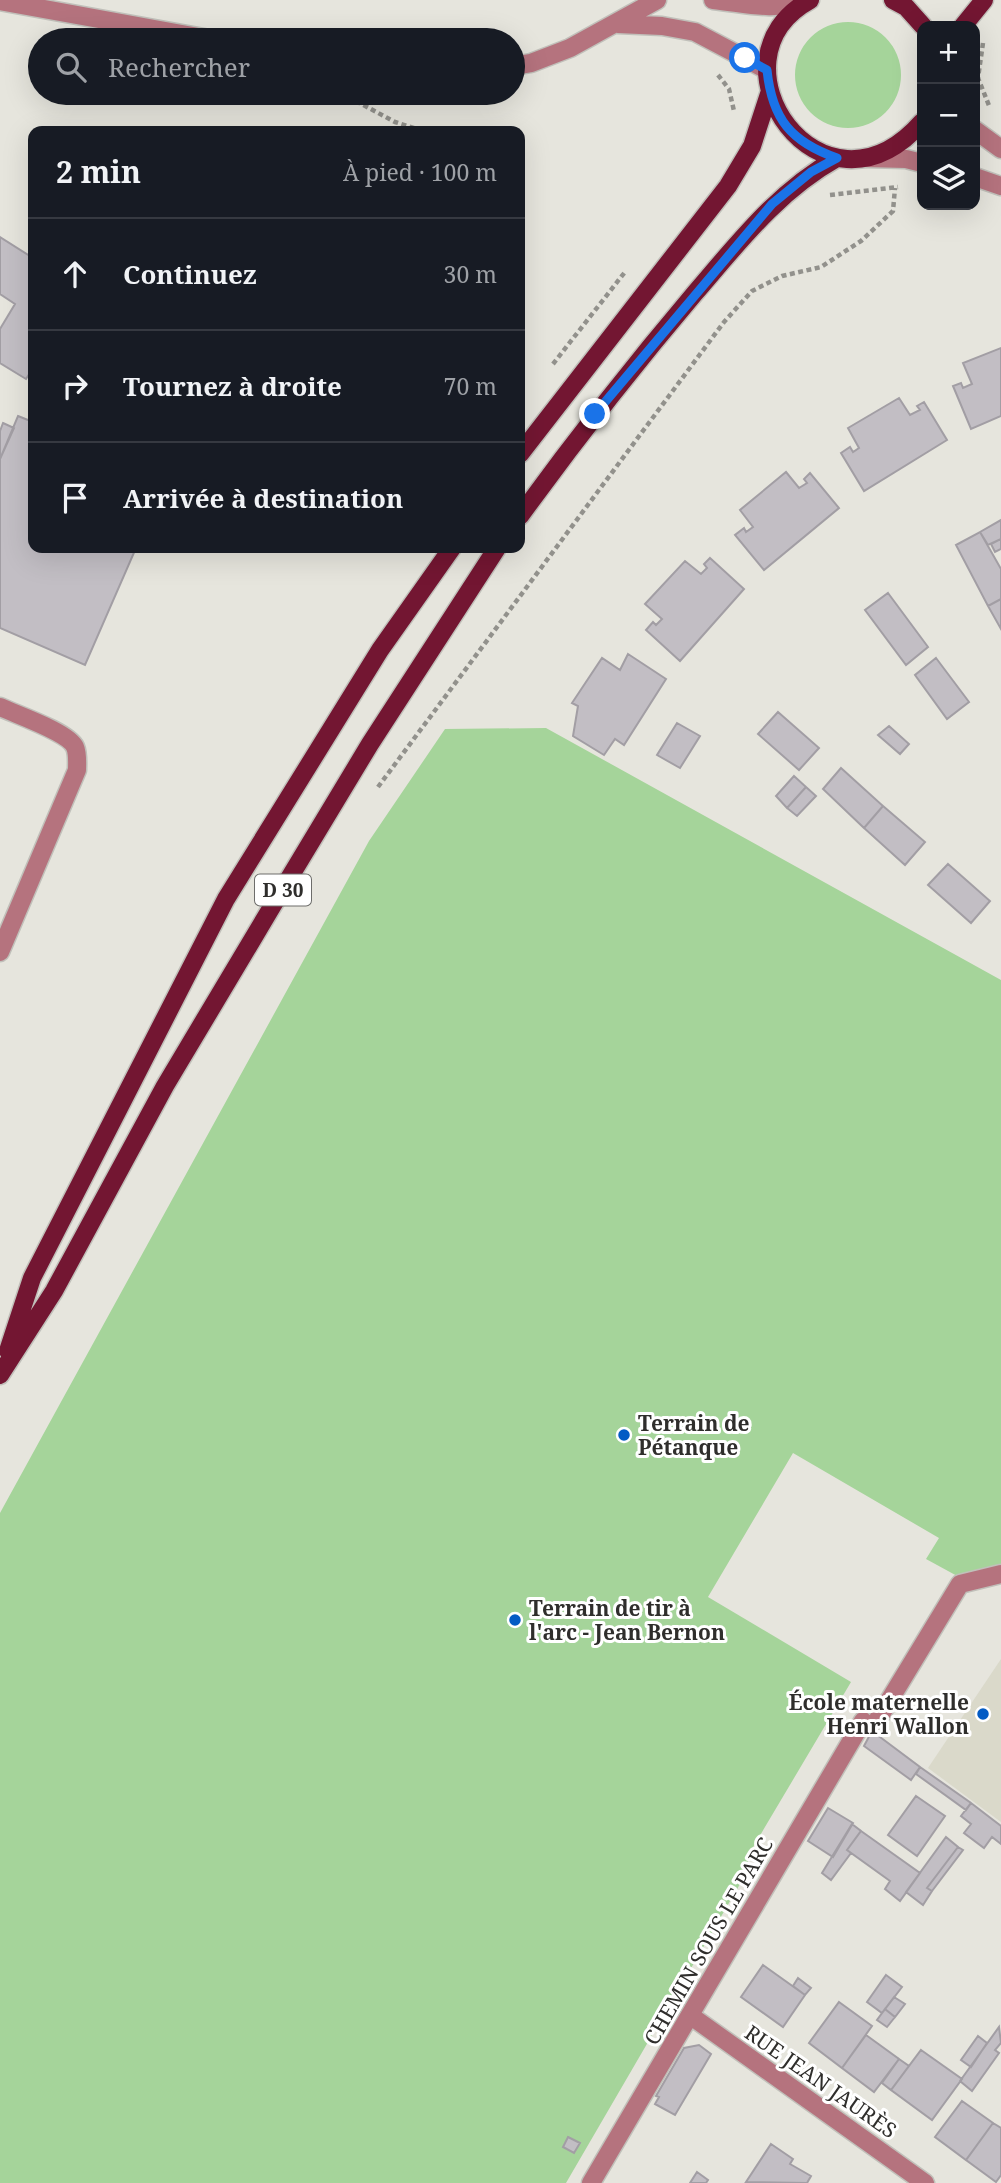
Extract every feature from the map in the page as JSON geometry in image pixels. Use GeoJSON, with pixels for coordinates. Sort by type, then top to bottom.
{"type":"FeatureCollection","features":[{"type":"Feature","properties":{"kind":"main road"},"geometry":{"type":"LineString","coordinates":[[893,0],[906,7],[919,21]]}},
{"type":"Feature","properties":{"kind":"main road"},"geometry":{"type":"LineString","coordinates":[[968,21],[984,0]]}},
{"type":"Feature","properties":{"kind":"main road"},"geometry":{"type":"LineString","coordinates":[[808,1],[787,19],[773,42],[767,70],[769,94],[779,117],[794,136],[814,150],[837,158],[862,158],[886,152],[907,139],[917,128]]}},
{"type":"Feature","properties":{"kind":"main road"},"geometry":{"type":"LineString","coordinates":[[525,448],[728,186],[752,146],[769,94]]}},
{"type":"Feature","properties":{"kind":"main road"},"geometry":{"type":"LineString","coordinates":[[525,509],[595,414],[754,224],[789,189],[837,158]]}},
{"type":"Feature","properties":{"kind":"main road","name":"D 30"},"geometry":{"type":"LineString","coordinates":[[0,1374],[32,1278],[226,899],[380,650],[448,553]]}},
{"type":"Feature","properties":{"kind":"main road","name":"D 30"},"geometry":{"type":"LineString","coordinates":[[0,1374],[54,1291],[165,1086],[370,744],[494,553]]}},
{"type":"Feature","properties":{"kind":"street"},"geometry":{"type":"LineString","coordinates":[[525,64],[570,48],[618,24],[657,0]]}},
{"type":"Feature","properties":{"kind":"street"},"geometry":{"type":"LineString","coordinates":[[713,0],[753,8],[780,8],[808,1]]}},
{"type":"Feature","properties":{"kind":"street"},"geometry":{"type":"LineString","coordinates":[[0,1],[149,28]]}},
{"type":"Feature","properties":{"kind":"street"},"geometry":{"type":"LineString","coordinates":[[618,24],[662,26],[695,32],[767,70]]}},
{"type":"Feature","properties":{"kind":"street"},"geometry":{"type":"LineString","coordinates":[[980,134],[1001,149]]}},
{"type":"Feature","properties":{"kind":"street"},"geometry":{"type":"LineString","coordinates":[[862,158],[917,162]]}},
{"type":"Feature","properties":{"kind":"street"},"geometry":{"type":"LineString","coordinates":[[980,179],[1001,186]]}},
{"type":"Feature","properties":{"kind":"street"},"geometry":{"type":"LineString","coordinates":[[0,707],[56,732],[72,741],[77,750],[77,770],[0,952]]}},
{"type":"Feature","properties":{"kind":"street","name":"CHEMIN SOUS LE PARC"},"geometry":{"type":"LineString","coordinates":[[591,2183],[870,1720],[960,1584],[1001,1574]]}},
{"type":"Feature","properties":{"kind":"street","name":"RUE JEAN JAURÈS"},"geometry":{"type":"LineString","coordinates":[[691,2016],[925,2183]]}},
{"type":"Feature","properties":{"kind":"path"},"geometry":{"type":"LineString","coordinates":[[363,105],[407,126]]}},
{"type":"Feature","properties":{"kind":"path"},"geometry":{"type":"LineString","coordinates":[[826,196],[904,187]]}},
{"type":"Feature","properties":{"kind":"path"},"geometry":{"type":"LineString","coordinates":[[375,790],[724,322],[752,291],[782,276],[821,267],[861,242],[893,211],[895,188]]}},
{"type":"Feature","properties":{"kind":"shaded area","name":"École maternelle Henri Wallon"},"geometry":{"type":"Polygon","coordinates":[[[1001,1659],[1001,1822],[928,1768],[1001,1659]]]}},
{"type":"Feature","properties":{"kind":"green space"},"geometry":{"type":"Polygon","coordinates":[[[848,22],[868,26],[886,37],[897,55],[901,75],[897,95],[886,113],[868,124],[848,128],[828,124],[810,113],[799,95],[795,75],[799,55],[810,37],[828,26],[848,22]]]}},
{"type":"Feature","properties":{"kind":"green space"},"geometry":{"type":"Polygon","coordinates":[[[546,728],[1001,980],[1001,1564],[959,1577],[926,1559],[939,1538],[793,1453],[708,1597],[851,1682],[749,1854],[747,1872],[566,2183],[0,2183],[0,1513],[369,841],[445,729],[546,728]]]}},
{"type":"Feature","properties":{"kind":"building"},"geometry":{"type":"Polygon","coordinates":[[[0,237],[28,255],[26,379],[0,363],[0,329],[15,304],[0,294],[0,237]]]}},
{"type":"Feature","properties":{"kind":"building"},"geometry":{"type":"Polygon","coordinates":[[[1001,348],[1001,416],[971,429],[953,386],[961,383],[963,388],[972,384],[963,363],[1001,348]]]}},
{"type":"Feature","properties":{"kind":"building"},"geometry":{"type":"Polygon","coordinates":[[[899,398],[910,415],[920,410],[917,406],[924,402],[947,440],[864,491],[841,453],[850,447],[853,452],[859,448],[848,428],[899,398]]]}},
{"type":"Feature","properties":{"kind":"building"},"geometry":{"type":"Polygon","coordinates":[[[18,416],[28,420],[28,553],[134,553],[85,665],[0,628],[0,459],[18,416]]]}},
{"type":"Feature","properties":{"kind":"building"},"geometry":{"type":"Polygon","coordinates":[[[3,423],[14,428],[0,459],[0,431],[3,423]]]}},
{"type":"Feature","properties":{"kind":"building"},"geometry":{"type":"Polygon","coordinates":[[[786,472],[799,488],[807,483],[804,479],[810,473],[839,508],[764,570],[735,535],[744,528],[746,532],[753,527],[740,510],[786,472]]]}},
{"type":"Feature","properties":{"kind":"building"},"geometry":{"type":"Polygon","coordinates":[[[1001,520],[1001,539],[988,545],[980,532],[1001,520]]]}},
{"type":"Feature","properties":{"kind":"building"},"geometry":{"type":"Polygon","coordinates":[[[980,532],[1001,569],[1001,599],[988,606],[956,545],[980,532]]]}},
{"type":"Feature","properties":{"kind":"building"},"geometry":{"type":"Polygon","coordinates":[[[1001,539],[1001,549],[995,552],[991,544],[1001,539]]]}},
{"type":"Feature","properties":{"kind":"building"},"geometry":{"type":"Polygon","coordinates":[[[710,558],[744,589],[680,661],[646,630],[653,622],[656,625],[662,619],[645,604],[685,561],[701,574],[707,568],[704,564],[710,558]]]}},
{"type":"Feature","properties":{"kind":"building"},"geometry":{"type":"Polygon","coordinates":[[[888,593],[928,647],[906,665],[865,610],[888,593]]]}},
{"type":"Feature","properties":{"kind":"building"},"geometry":{"type":"Polygon","coordinates":[[[1001,599],[1001,629],[988,606],[1001,599]]]}},
{"type":"Feature","properties":{"kind":"building"},"geometry":{"type":"Polygon","coordinates":[[[628,654],[666,679],[624,745],[615,739],[604,755],[573,736],[578,706],[572,703],[602,658],[620,670],[628,654]]]}},
{"type":"Feature","properties":{"kind":"building"},"geometry":{"type":"Polygon","coordinates":[[[936,658],[969,702],[947,719],[915,675],[936,658]]]}},
{"type":"Feature","properties":{"kind":"building"},"geometry":{"type":"Polygon","coordinates":[[[778,712],[819,748],[799,770],[758,734],[778,712]]]}},
{"type":"Feature","properties":{"kind":"building"},"geometry":{"type":"Polygon","coordinates":[[[677,723],[700,736],[680,768],[657,755],[677,723]]]}},
{"type":"Feature","properties":{"kind":"building"},"geometry":{"type":"Polygon","coordinates":[[[889,726],[909,744],[900,754],[878,735],[889,726]]]}},
{"type":"Feature","properties":{"kind":"building"},"geometry":{"type":"Polygon","coordinates":[[[841,768],[883,806],[864,828],[823,789],[841,768]]]}},
{"type":"Feature","properties":{"kind":"building"},"geometry":{"type":"Polygon","coordinates":[[[794,776],[806,787],[787,808],[776,796],[794,776]]]}},
{"type":"Feature","properties":{"kind":"building"},"geometry":{"type":"Polygon","coordinates":[[[806,787],[816,796],[797,816],[787,808],[806,787]]]}},
{"type":"Feature","properties":{"kind":"building"},"geometry":{"type":"Polygon","coordinates":[[[883,806],[925,842],[905,865],[864,828],[883,806]]]}},
{"type":"Feature","properties":{"kind":"building"},"geometry":{"type":"Polygon","coordinates":[[[948,864],[990,901],[971,923],[928,885],[948,864]]]}},
{"type":"Feature","properties":{"kind":"building"},"geometry":{"type":"Polygon","coordinates":[[[872,1731],[920,1767],[911,1780],[864,1746],[872,1731]]]}},
{"type":"Feature","properties":{"kind":"building"},"geometry":{"type":"Polygon","coordinates":[[[920,1767],[971,1803],[966,1810],[916,1774],[920,1767]]]}},
{"type":"Feature","properties":{"kind":"building"},"geometry":{"type":"Polygon","coordinates":[[[916,1796],[945,1816],[917,1856],[888,1835],[916,1796]]]}},
{"type":"Feature","properties":{"kind":"building"},"geometry":{"type":"Polygon","coordinates":[[[971,1803],[1001,1826],[1001,1844],[992,1837],[984,1848],[964,1833],[971,1824],[961,1816],[971,1803]]]}},
{"type":"Feature","properties":{"kind":"building"},"geometry":{"type":"Polygon","coordinates":[[[828,1808],[853,1823],[833,1857],[808,1841],[828,1808]]]}},
{"type":"Feature","properties":{"kind":"building"},"geometry":{"type":"Polygon","coordinates":[[[852,1824],[861,1831],[847,1850],[851,1853],[831,1880],[822,1873],[852,1824]]]}},
{"type":"Feature","properties":{"kind":"building"},"geometry":{"type":"Polygon","coordinates":[[[861,1831],[920,1873],[900,1901],[885,1889],[890,1881],[847,1850],[861,1831]]]}},
{"type":"Feature","properties":{"kind":"building"},"geometry":{"type":"Polygon","coordinates":[[[946,1837],[958,1847],[927,1888],[932,1891],[923,1905],[906,1892],[946,1837]]]}},
{"type":"Feature","properties":{"kind":"building"},"geometry":{"type":"Polygon","coordinates":[[[958,1847],[963,1850],[932,1891],[927,1888],[958,1847]]]}},
{"type":"Feature","properties":{"kind":"building"},"geometry":{"type":"Polygon","coordinates":[[[763,1965],[805,1995],[783,2027],[741,1997],[763,1965]]]}},
{"type":"Feature","properties":{"kind":"building"},"geometry":{"type":"Polygon","coordinates":[[[886,1975],[902,1987],[882,2013],[867,2002],[886,1975]]]}},
{"type":"Feature","properties":{"kind":"building"},"geometry":{"type":"Polygon","coordinates":[[[798,1978],[811,1988],[805,1995],[793,1986],[798,1978]]]}},
{"type":"Feature","properties":{"kind":"building"},"geometry":{"type":"Polygon","coordinates":[[[894,1997],[905,2004],[895,2017],[885,2009],[894,1997]]]}},
{"type":"Feature","properties":{"kind":"building"},"geometry":{"type":"Polygon","coordinates":[[[839,2002],[872,2026],[842,2068],[809,2043],[839,2002]]]}},
{"type":"Feature","properties":{"kind":"building"},"geometry":{"type":"Polygon","coordinates":[[[885,2009],[895,2017],[887,2027],[877,2020],[885,2009]]]}},
{"type":"Feature","properties":{"kind":"building"},"geometry":{"type":"Polygon","coordinates":[[[999,2027],[1001,2043],[995,2050],[999,2053],[972,2091],[960,2081],[999,2027]]]}},
{"type":"Feature","properties":{"kind":"building"},"geometry":{"type":"Polygon","coordinates":[[[866,2035],[899,2059],[874,2092],[842,2068],[866,2035]]]}},
{"type":"Feature","properties":{"kind":"building"},"geometry":{"type":"Polygon","coordinates":[[[978,2036],[987,2043],[971,2067],[961,2060],[978,2036]]]}},
{"type":"Feature","properties":{"kind":"building"},"geometry":{"type":"Polygon","coordinates":[[[699,2045],[711,2054],[675,2115],[655,2104],[659,2097],[656,2096],[684,2048],[699,2045]]]}},
{"type":"Feature","properties":{"kind":"building"},"geometry":{"type":"Polygon","coordinates":[[[921,2050],[962,2079],[932,2120],[891,2090],[921,2050]]]}},
{"type":"Feature","properties":{"kind":"building"},"geometry":{"type":"Polygon","coordinates":[[[899,2059],[909,2066],[891,2090],[882,2083],[899,2059]]]}},
{"type":"Feature","properties":{"kind":"building"},"geometry":{"type":"Polygon","coordinates":[[[962,2101],[993,2123],[966,2160],[935,2137],[962,2101]]]}},
{"type":"Feature","properties":{"kind":"building"},"geometry":{"type":"Polygon","coordinates":[[[993,2123],[1001,2128],[1001,2175],[996,2182],[966,2160],[993,2123]]]}},
{"type":"Feature","properties":{"kind":"building"},"geometry":{"type":"Polygon","coordinates":[[[568,2137],[580,2143],[574,2153],[563,2147],[568,2137]]]}},
{"type":"Feature","properties":{"kind":"building"},"geometry":{"type":"Polygon","coordinates":[[[771,2144],[793,2159],[790,2164],[811,2176],[807,2183],[746,2182],[771,2144]]]}},
{"type":"Feature","properties":{"kind":"building"},"geometry":{"type":"Polygon","coordinates":[[[697,2172],[708,2180],[706,2183],[690,2183],[697,2172]]]}},
{"type":"Feature","properties":{"kind":"place","name":"Terrain de Pétanque"},"geometry":{"type":"Point","coordinates":[624,1435]}},
{"type":"Feature","properties":{"kind":"place","name":"Terrain de tir à l'arc - Jean Bernon"},"geometry":{"type":"Point","coordinates":[515,1620]}},
{"type":"Feature","properties":{"kind":"place","name":"École maternelle Henri Wallon"},"geometry":{"type":"Point","coordinates":[983,1714]}},
{"type":"Feature","properties":{"kind":"route"},"geometry":{"type":"LineString","coordinates":[[595,414],[772,204],[811,172],[837,158],[814,150],[794,136],[779,117],[769,94],[767,70],[745,58]]}}]}
